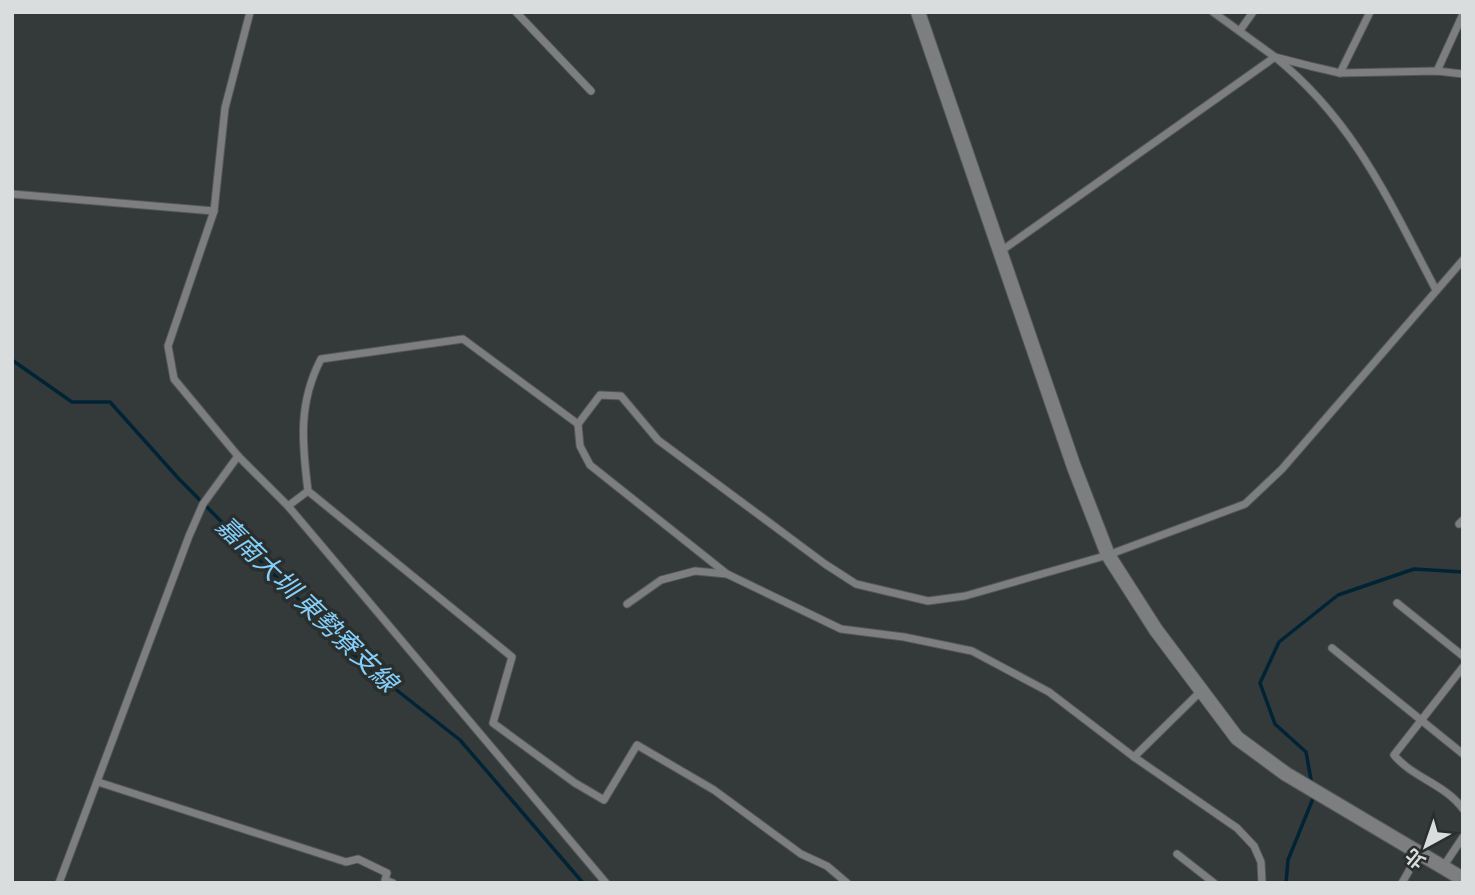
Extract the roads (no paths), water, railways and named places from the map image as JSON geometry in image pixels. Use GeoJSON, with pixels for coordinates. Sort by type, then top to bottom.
{"type":"FeatureCollection","features":[{"type":"Feature","properties":{"kind":"street"},"geometry":{"type":"LineString","coordinates":[[918,12],[1074,467],[1108,555],[1200,692],[1237,738],[1286,774],[1463,879]]}},
{"type":"Feature","properties":{"kind":"lane"},"geometry":{"type":"LineString","coordinates":[[250,12],[225,108],[214,211],[168,346],[174,379],[237,456],[288,506],[606,883]]}},
{"type":"Feature","properties":{"kind":"lane"},"geometry":{"type":"LineString","coordinates":[[516,12],[591,90]]}},
{"type":"Feature","properties":{"kind":"lane"},"geometry":{"type":"LineString","coordinates":[[1213,12],[1241,29],[1306,83],[1364,155],[1436,290]]}},
{"type":"Feature","properties":{"kind":"lane"},"geometry":{"type":"LineString","coordinates":[[1241,29],[1253,12]]}},
{"type":"Feature","properties":{"kind":"lane"},"geometry":{"type":"LineString","coordinates":[[1340,73],[1370,12]]}},
{"type":"Feature","properties":{"kind":"lane"},"geometry":{"type":"LineString","coordinates":[[1437,71],[1463,14]]}},
{"type":"Feature","properties":{"kind":"lane"},"geometry":{"type":"LineString","coordinates":[[1001,251],[1275,57],[1340,73],[1437,71],[1463,74]]}},
{"type":"Feature","properties":{"kind":"lane"},"geometry":{"type":"LineString","coordinates":[[12,194],[214,211]]}},
{"type":"Feature","properties":{"kind":"lane"},"geometry":{"type":"LineString","coordinates":[[1262,883],[1257,854],[1237,828],[1134,757],[1049,692],[972,652],[905,637],[841,629],[727,574],[590,465],[580,446],[578,424],[600,395],[621,396],[658,440],[856,584],[928,601],[965,596],[1108,555],[1245,504],[1282,470],[1463,260]]}},
{"type":"Feature","properties":{"kind":"lane"},"geometry":{"type":"LineString","coordinates":[[578,424],[463,340],[321,359],[307,386],[302,447],[308,491],[512,657],[493,723],[575,783],[604,800],[637,745],[714,790],[801,854],[827,866],[847,883]]}},
{"type":"Feature","properties":{"kind":"lane"},"geometry":{"type":"LineString","coordinates":[[59,883],[203,504],[237,456]]}},
{"type":"Feature","properties":{"kind":"lane"},"geometry":{"type":"LineString","coordinates":[[288,506],[308,491]]}},
{"type":"Feature","properties":{"kind":"lane"},"geometry":{"type":"LineString","coordinates":[[627,604],[661,580],[695,571],[727,574]]}},
{"type":"Feature","properties":{"kind":"lane"},"geometry":{"type":"LineString","coordinates":[[1397,603],[1463,656]]}},
{"type":"Feature","properties":{"kind":"lane"},"geometry":{"type":"LineString","coordinates":[[1332,648],[1463,754]]}},
{"type":"Feature","properties":{"kind":"lane"},"geometry":{"type":"LineString","coordinates":[[1463,667],[1394,755],[1404,767],[1437,785],[1463,809]]}},
{"type":"Feature","properties":{"kind":"lane"},"geometry":{"type":"LineString","coordinates":[[1134,757],[1200,692]]}},
{"type":"Feature","properties":{"kind":"lane"},"geometry":{"type":"LineString","coordinates":[[98,782],[346,862],[358,859],[387,873],[384,880],[393,883]]}},
{"type":"Feature","properties":{"kind":"lane"},"geometry":{"type":"LineString","coordinates":[[1443,867],[1463,837]]}},
{"type":"Feature","properties":{"kind":"lane"},"geometry":{"type":"LineString","coordinates":[[1402,883],[1419,852]]}},
{"type":"Feature","properties":{"kind":"lane"},"geometry":{"type":"LineString","coordinates":[[1177,854],[1214,883]]}},
{"type":"Feature","properties":{"kind":"waterway","name":"嘉南大圳 東勢寮支線"},"geometry":{"type":"LineString","coordinates":[[12,360],[72,402],[110,402],[179,479],[361,662],[460,740],[583,883]]}},
{"type":"Feature","properties":{"kind":"waterway"},"geometry":{"type":"LineString","coordinates":[[1312,785],[1306,752],[1275,724],[1260,683],[1279,642],[1338,595],[1414,569],[1463,572]]}},
{"type":"Feature","properties":{"kind":"waterway"},"geometry":{"type":"LineString","coordinates":[[1286,883],[1288,860],[1314,796]]}}]}
